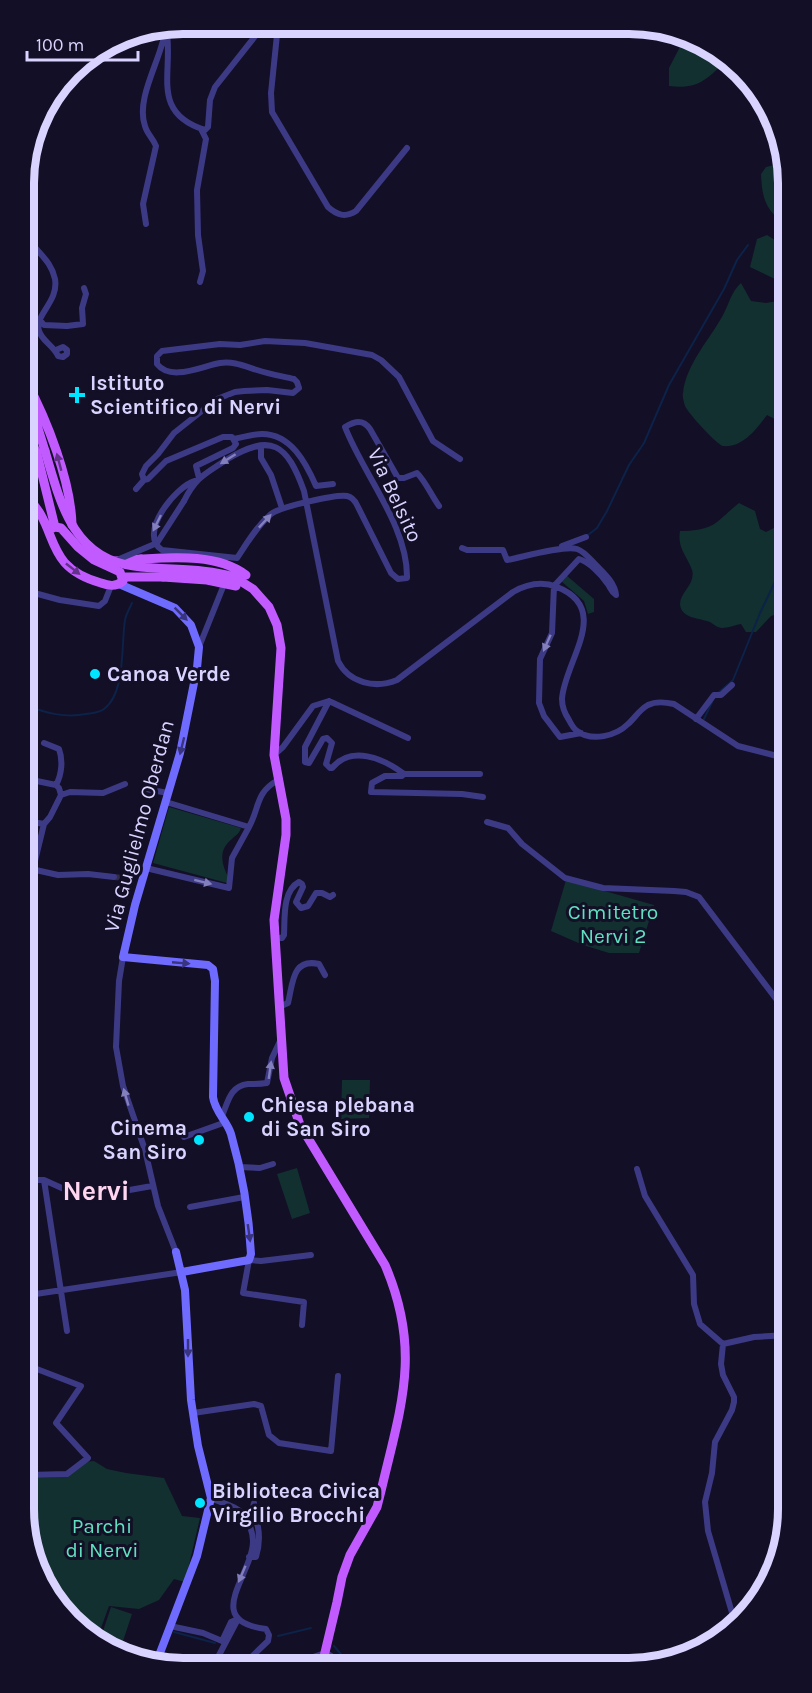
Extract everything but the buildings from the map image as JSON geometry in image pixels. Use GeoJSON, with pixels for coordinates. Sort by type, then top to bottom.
{"type":"FeatureCollection","features":[{"type":"Feature","properties":{"kind":"main road"},"geometry":{"type":"LineString","coordinates":[[35,401],[55,447],[69,498],[72,514],[72,540]]}},
{"type":"Feature","properties":{"kind":"main road"},"geometry":{"type":"LineString","coordinates":[[35,418],[67,519],[77,535],[96,551],[108,559],[134,567],[208,571],[235,582]]}},
{"type":"Feature","properties":{"kind":"main road"},"geometry":{"type":"LineString","coordinates":[[35,431],[45,451]]}},
{"type":"Feature","properties":{"kind":"main road"},"geometry":{"type":"LineString","coordinates":[[35,449],[56,551],[73,571],[98,583],[163,577],[235,582],[248,585],[263,599]]}},
{"type":"Feature","properties":{"kind":"main road"},"geometry":{"type":"LineString","coordinates":[[35,505],[51,528],[64,530],[86,553],[101,564],[120,572],[122,581]]}},
{"type":"Feature","properties":{"kind":"main road"},"geometry":{"type":"LineString","coordinates":[[101,564],[117,560],[162,558],[222,562],[233,566],[256,586],[273,615],[280,648],[274,755],[286,819],[286,835],[275,913],[275,938],[284,1078],[295,1113],[308,1138],[385,1265],[393,1284],[405,1336],[405,1383],[377,1507],[350,1555],[342,1577],[324,1658]]}},
{"type":"Feature","properties":{"kind":"street"},"geometry":{"type":"LineString","coordinates":[[200,129],[205,130],[208,127],[210,100],[215,87],[256,35]]}},
{"type":"Feature","properties":{"kind":"street"},"geometry":{"type":"LineString","coordinates":[[277,35],[271,93],[272,112],[328,207],[340,215],[351,215],[407,148]]}},
{"type":"Feature","properties":{"kind":"street"},"geometry":{"type":"LineString","coordinates":[[146,224],[143,204],[156,146],[144,126],[143,113],[149,79],[164,36]]}},
{"type":"Feature","properties":{"kind":"street"},"geometry":{"type":"LineString","coordinates":[[168,36],[166,83],[169,101],[172,109],[200,129],[206,139],[197,190],[198,235],[203,272],[200,282]]}},
{"type":"Feature","properties":{"kind":"street"},"geometry":{"type":"LineString","coordinates":[[35,247],[50,266],[55,281],[55,295],[40,320],[39,331],[56,350]]}},
{"type":"Feature","properties":{"kind":"street"},"geometry":{"type":"LineString","coordinates":[[40,320],[44,325],[83,324],[82,308],[86,294],[84,288]]}},
{"type":"Feature","properties":{"kind":"street"},"geometry":{"type":"LineString","coordinates":[[144,480],[141,474],[143,470],[174,433],[217,399],[235,392],[267,390],[290,393],[298,390],[298,383],[294,380],[236,362],[219,363],[178,372],[164,370],[157,364],[157,356],[162,351],[265,341],[304,343],[372,355],[381,360],[399,377],[433,441],[460,459]]}},
{"type":"Feature","properties":{"kind":"street","name":"Via Belsito"},"geometry":{"type":"LineString","coordinates":[[307,503],[346,495],[353,498],[392,573],[398,579],[407,578],[405,555],[395,529],[345,427],[359,421],[365,423],[370,429],[398,478],[417,473],[439,506]]}},
{"type":"Feature","properties":{"kind":"street"},"geometry":{"type":"LineString","coordinates":[[136,489],[170,459],[224,437],[229,436],[234,439],[261,434],[277,437],[291,446],[305,461],[316,486],[333,484]]}},
{"type":"Feature","properties":{"kind":"street"},"geometry":{"type":"LineString","coordinates":[[117,560],[157,543],[197,479],[196,466],[233,448],[236,444],[234,439]]}},
{"type":"Feature","properties":{"kind":"street"},"geometry":{"type":"LineString","coordinates":[[261,446],[261,458],[271,475],[282,508]]}},
{"type":"Feature","properties":{"kind":"street"},"geometry":{"type":"LineString","coordinates":[[307,503],[273,512],[237,558],[166,550],[159,548],[154,542],[153,532],[160,515],[188,483],[242,451],[261,446],[276,448],[292,461],[307,503],[338,661],[346,673],[361,682],[381,684],[397,680],[513,592],[536,584],[554,586],[572,596],[578,603],[584,619],[583,636],[568,676],[562,701],[570,723],[581,733],[596,737],[616,732],[627,725],[640,710],[655,703],[674,704],[738,746],[778,756]]}},
{"type":"Feature","properties":{"kind":"street"},"geometry":{"type":"LineString","coordinates":[[557,550],[586,537]]}},
{"type":"Feature","properties":{"kind":"street"},"geometry":{"type":"LineString","coordinates":[[462,548],[503,550],[507,560],[570,548],[580,550],[608,576],[617,593],[614,594],[605,580],[582,559],[577,561],[554,586],[552,633],[540,659],[539,703],[544,716],[560,737],[581,733]]}},
{"type":"Feature","properties":{"kind":"street"},"geometry":{"type":"LineString","coordinates":[[35,593],[99,606],[122,581],[147,596],[170,604],[181,613],[195,632],[199,647]]}},
{"type":"Feature","properties":{"kind":"street"},"geometry":{"type":"LineString","coordinates":[[199,647],[223,587]]}},
{"type":"Feature","properties":{"kind":"street","name":"Via Guglielmo Oberdan"},"geometry":{"type":"LineString","coordinates":[[176,1252],[152,1185],[145,1150],[124,1092],[116,1047],[119,981],[123,957],[139,880],[146,868],[186,726],[199,647]]}},
{"type":"Feature","properties":{"kind":"street"},"geometry":{"type":"LineString","coordinates":[[697,719],[714,695],[721,694],[732,685]]}},
{"type":"Feature","properties":{"kind":"street"},"geometry":{"type":"LineString","coordinates":[[274,755],[283,747],[313,706],[328,701]]}},
{"type":"Feature","properties":{"kind":"street"},"geometry":{"type":"LineString","coordinates":[[328,701],[408,738]]}},
{"type":"Feature","properties":{"kind":"street"},"geometry":{"type":"LineString","coordinates":[[328,701],[305,747],[306,762],[309,763],[317,747],[327,738],[332,743],[326,764],[330,768],[345,757],[356,754],[368,756],[404,774]]}},
{"type":"Feature","properties":{"kind":"street"},"geometry":{"type":"LineString","coordinates":[[44,743],[59,749],[62,757],[59,780],[56,785]]}},
{"type":"Feature","properties":{"kind":"street"},"geometry":{"type":"LineString","coordinates":[[480,774],[385,776],[372,783],[370,788],[371,792],[462,794],[483,797]]}},
{"type":"Feature","properties":{"kind":"street"},"geometry":{"type":"LineString","coordinates":[[146,868],[229,888],[232,858],[255,816],[263,790],[278,780]]}},
{"type":"Feature","properties":{"kind":"street"},"geometry":{"type":"LineString","coordinates":[[34,855],[44,824],[61,795],[56,785],[35,781]]}},
{"type":"Feature","properties":{"kind":"street"},"geometry":{"type":"LineString","coordinates":[[61,795],[70,792],[103,793],[125,784]]}},
{"type":"Feature","properties":{"kind":"street"},"geometry":{"type":"LineString","coordinates":[[146,789],[249,827]]}},
{"type":"Feature","properties":{"kind":"street"},"geometry":{"type":"LineString","coordinates":[[35,822],[44,824]]}},
{"type":"Feature","properties":{"kind":"street"},"geometry":{"type":"LineString","coordinates":[[487,822],[508,828],[522,844],[565,878],[603,888],[674,891],[699,897],[777,1001]]}},
{"type":"Feature","properties":{"kind":"street"},"geometry":{"type":"LineString","coordinates":[[34,870],[58,875],[88,874],[114,877]]}},
{"type":"Feature","properties":{"kind":"street"},"geometry":{"type":"LineString","coordinates":[[275,938],[282,938],[284,935],[288,896],[294,884],[299,882],[303,887],[296,902],[301,908],[308,906],[316,893],[330,897],[333,895]]}},
{"type":"Feature","properties":{"kind":"street"},"geometry":{"type":"LineString","coordinates":[[123,957],[207,965],[213,969],[215,981],[213,1098],[216,1109],[224,1119],[239,1167],[251,1246],[243,1293],[304,1302],[302,1325]]}},
{"type":"Feature","properties":{"kind":"street"},"geometry":{"type":"LineString","coordinates":[[279,1007],[288,1003],[296,971],[301,965],[319,964],[325,975]]}},
{"type":"Feature","properties":{"kind":"street"},"geometry":{"type":"LineString","coordinates":[[184,1137],[224,1119],[232,1092],[236,1088],[267,1083],[272,1058],[281,1038]]}},
{"type":"Feature","properties":{"kind":"street"},"geometry":{"type":"LineString","coordinates":[[239,1167],[260,1168],[273,1164]]}},
{"type":"Feature","properties":{"kind":"street"},"geometry":{"type":"LineString","coordinates":[[637,1169],[645,1196],[693,1275],[694,1304],[700,1324],[725,1344]]}},
{"type":"Feature","properties":{"kind":"street"},"geometry":{"type":"LineString","coordinates":[[34,1180],[44,1180],[75,1194],[108,1189],[124,1191],[152,1185]]}},
{"type":"Feature","properties":{"kind":"street"},"geometry":{"type":"LineString","coordinates":[[44,1180],[67,1331]]}},
{"type":"Feature","properties":{"kind":"street"},"geometry":{"type":"LineString","coordinates":[[190,1207],[244,1197]]}},
{"type":"Feature","properties":{"kind":"street"},"geometry":{"type":"LineString","coordinates":[[159,1656],[197,1556],[211,1498],[189,1386],[184,1271],[176,1252]]}},
{"type":"Feature","properties":{"kind":"street"},"geometry":{"type":"LineString","coordinates":[[34,1294],[249,1260],[261,1262],[311,1255]]}},
{"type":"Feature","properties":{"kind":"street"},"geometry":{"type":"LineString","coordinates":[[725,1344],[754,1337],[777,1336]]}},
{"type":"Feature","properties":{"kind":"street"},"geometry":{"type":"LineString","coordinates":[[725,1344],[721,1364],[723,1375],[735,1402],[715,1442],[712,1473],[705,1502],[708,1531],[733,1616]]}},
{"type":"Feature","properties":{"kind":"street"},"geometry":{"type":"LineString","coordinates":[[34,1368],[81,1386],[56,1423],[88,1458],[67,1474],[34,1475]]}},
{"type":"Feature","properties":{"kind":"street"},"geometry":{"type":"LineString","coordinates":[[193,1413],[254,1404],[261,1406],[269,1436],[279,1443],[331,1450],[338,1376]]}},
{"type":"Feature","properties":{"kind":"street"},"geometry":{"type":"LineString","coordinates":[[211,1498],[242,1513],[250,1526],[253,1541],[249,1557],[234,1592],[233,1607],[238,1619],[245,1625],[266,1629],[270,1635],[268,1641],[250,1658]]}},
{"type":"Feature","properties":{"kind":"street"},"geometry":{"type":"LineString","coordinates":[[249,1557],[256,1557],[259,1546],[258,1527],[252,1509],[254,1503]]}},
{"type":"Feature","properties":{"kind":"street"},"geometry":{"type":"LineString","coordinates":[[170,1626],[203,1633],[222,1641],[231,1622],[238,1619]]}},
{"type":"Feature","properties":{"kind":"street"},"geometry":{"type":"LineString","coordinates":[[218,1657],[238,1619]]}},
{"type":"Feature","properties":{"kind":"street"},"geometry":{"type":"LineString","coordinates":[[310,1658],[325,1653],[333,1658]]}},
{"type":"Feature","properties":{"kind":"green space"},"geometry":{"type":"Polygon","coordinates":[[[681,44],[703,54],[721,66],[695,85],[679,87],[669,86],[669,68],[681,44]]]}},
{"type":"Feature","properties":{"kind":"green space"},"geometry":{"type":"Polygon","coordinates":[[[776,165],[778,218],[768,207],[762,189],[761,174],[766,167],[776,165]]]}},
{"type":"Feature","properties":{"kind":"green space"},"geometry":{"type":"Polygon","coordinates":[[[767,235],[778,242],[778,281],[750,267],[757,239],[767,235]]]}},
{"type":"Feature","properties":{"kind":"green space"},"geometry":{"type":"Polygon","coordinates":[[[741,283],[751,301],[766,303],[778,301],[778,421],[767,415],[743,440],[737,444],[723,446],[709,435],[691,415],[685,406],[683,394],[685,382],[694,362],[723,315],[741,283]]]}},
{"type":"Feature","properties":{"kind":"green space"},"geometry":{"type":"Polygon","coordinates":[[[739,503],[755,511],[760,529],[766,532],[778,526],[778,614],[771,616],[756,632],[746,632],[741,624],[722,628],[687,615],[681,609],[682,596],[693,575],[681,547],[680,531],[709,527],[739,503]]]}},
{"type":"Feature","properties":{"kind":"green space"},"geometry":{"type":"Polygon","coordinates":[[[566,575],[594,599],[594,612],[588,614],[584,601],[561,581],[566,575]]]}},
{"type":"Feature","properties":{"kind":"green space"},"geometry":{"type":"Polygon","coordinates":[[[169,807],[241,828],[224,848],[222,857],[229,878],[227,883],[153,863],[169,807]]]}},
{"type":"Feature","properties":{"kind":"green space","name":"Cimitetro Nervi 2"},"geometry":{"type":"Polygon","coordinates":[[[566,880],[654,905],[639,953],[609,953],[551,931],[566,880]]]}},
{"type":"Feature","properties":{"kind":"green space"},"geometry":{"type":"Polygon","coordinates":[[[342,1080],[370,1080],[369,1118],[341,1119],[342,1080]]]}},
{"type":"Feature","properties":{"kind":"green space"},"geometry":{"type":"Polygon","coordinates":[[[297,1168],[310,1213],[292,1219],[277,1174],[297,1168]]]}},
{"type":"Feature","properties":{"kind":"green space","name":"Parchi di Nervi"},"geometry":{"type":"Polygon","coordinates":[[[94,1461],[107,1469],[164,1478],[182,1516],[200,1518],[185,1582],[174,1579],[159,1600],[139,1609],[109,1606],[99,1632],[78,1615],[54,1584],[40,1548],[34,1510],[34,1478],[65,1477],[83,1462],[94,1461]]]}},
{"type":"Feature","properties":{"kind":"green space"},"geometry":{"type":"Polygon","coordinates":[[[111,1607],[132,1614],[122,1645],[102,1634],[111,1607]]]}},
{"type":"Feature","properties":{"kind":"waterway"},"geometry":{"type":"LineString","coordinates":[[588,535],[597,528],[607,511],[629,465],[644,443],[669,385],[724,289],[737,260],[748,245]]}},
{"type":"Feature","properties":{"kind":"waterway"},"geometry":{"type":"LineString","coordinates":[[718,693],[733,680],[778,576]]}},
{"type":"Feature","properties":{"kind":"waterway"},"geometry":{"type":"LineString","coordinates":[[35,708],[49,713],[78,715],[95,713],[104,709],[111,702],[119,680],[125,620],[132,603]]}},
{"type":"Feature","properties":{"kind":"waterway"},"geometry":{"type":"LineString","coordinates":[[704,719],[713,700]]}},
{"type":"Feature","properties":{"kind":"waterway"},"geometry":{"type":"LineString","coordinates":[[278,1636],[311,1628]]}},
{"type":"Feature","properties":{"kind":"waterway"},"geometry":{"type":"LineString","coordinates":[[174,1632],[215,1643]]}},
{"type":"Feature","properties":{"kind":"waterway"},"geometry":{"type":"LineString","coordinates":[[334,1646],[344,1658]]}},
{"type":"Feature","properties":{"kind":"tunnel"},"geometry":{"type":"LineString","coordinates":[[114,877],[133,879]]}},
{"type":"Feature","properties":{"kind":"place","name":"Istituto Scientifico di Nervi"},"geometry":{"type":"Point","coordinates":[77,395]}},
{"type":"Feature","properties":{"kind":"place","name":"Canoa Verde"},"geometry":{"type":"Point","coordinates":[95,674]}},
{"type":"Feature","properties":{"kind":"place","name":"Chiesa plebana di San Siro"},"geometry":{"type":"Point","coordinates":[249,1117]}},
{"type":"Feature","properties":{"kind":"place","name":"Cinema San Siro"},"geometry":{"type":"Point","coordinates":[199,1140]}},
{"type":"Feature","properties":{"kind":"place","name":"Biblioteca Civica Virgilio Brocchi"},"geometry":{"type":"Point","coordinates":[200,1503]}},
{"type":"Feature","properties":{"kind":"district","name":"Nervi"},"geometry":{"type":"Point","coordinates":[96,1191]}}]}
